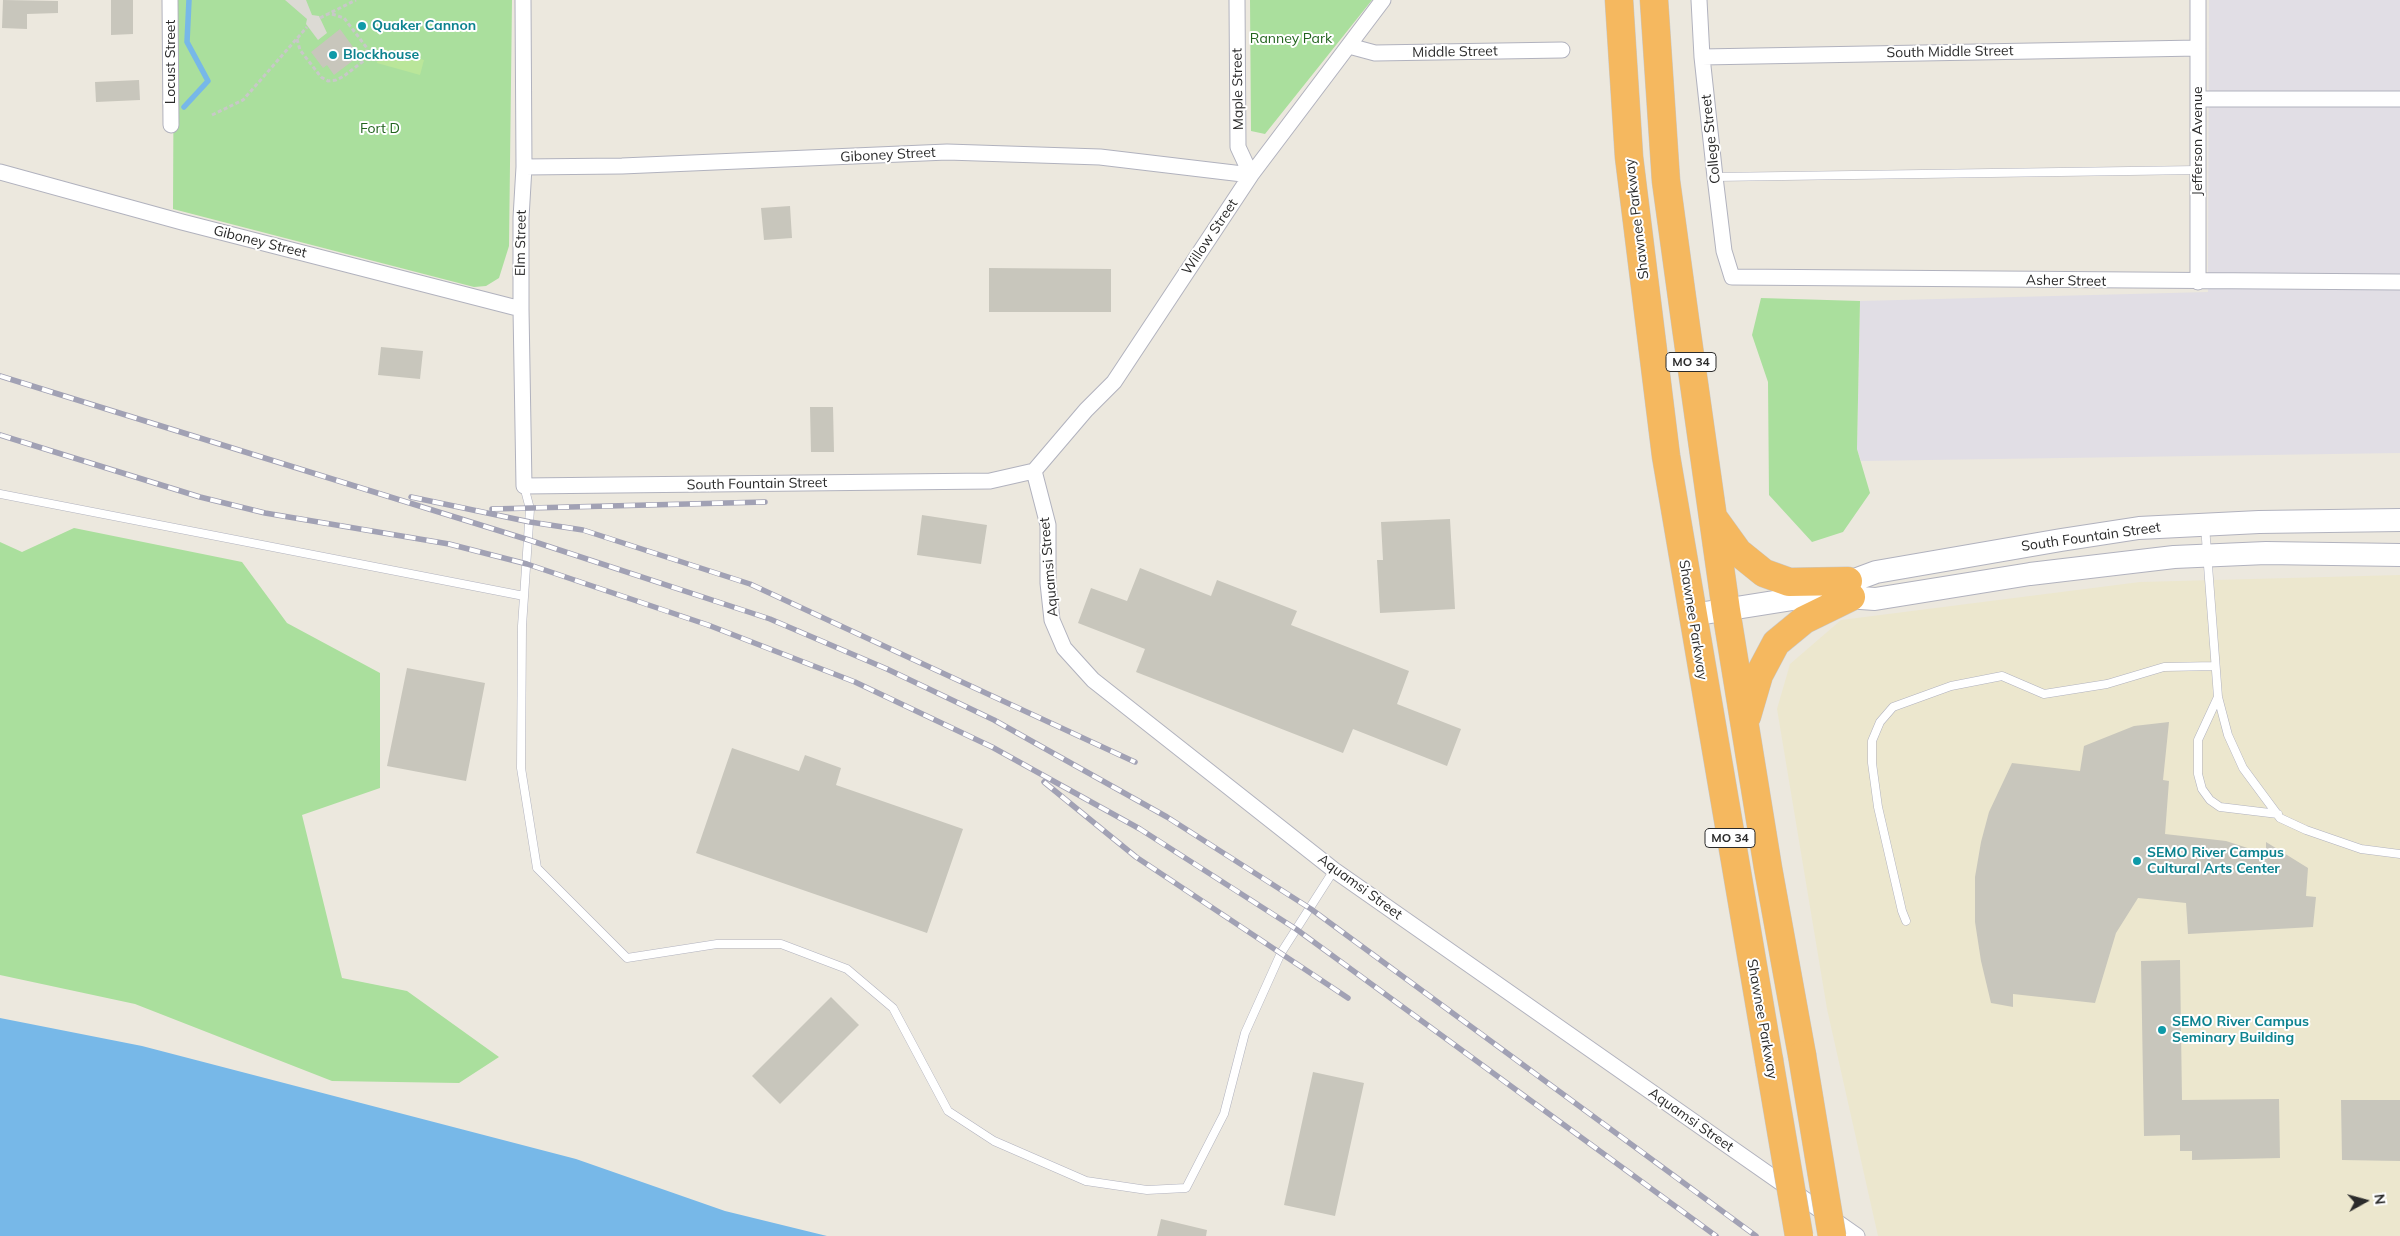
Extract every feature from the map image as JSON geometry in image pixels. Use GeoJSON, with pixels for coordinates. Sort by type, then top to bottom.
{"type":"FeatureCollection","features":[{"type":"Feature","properties":{"kind":"highway","name":"Shawnee Parkway"},"geometry":{"type":"LineString","coordinates":[[1618,0],[1629,157],[1666,456],[1799,1236]]}},
{"type":"Feature","properties":{"kind":"highway","name":"MO 34"},"geometry":{"type":"LineString","coordinates":[[1654,0],[1666,181],[1726,610],[1768,868],[1802,1054],[1832,1236]]}},
{"type":"Feature","properties":{"kind":"highway"},"geometry":{"type":"LineString","coordinates":[[1713,516],[1738,552],[1764,573],[1789,582],[1850,589]]}},
{"type":"Feature","properties":{"kind":"highway"},"geometry":{"type":"LineString","coordinates":[[1745,722],[1760,675],[1776,643],[1804,620],[1850,589]]}},
{"type":"Feature","properties":{"kind":"street","name":"Locust Street"},"geometry":{"type":"LineString","coordinates":[[170,0],[171,125]]}},
{"type":"Feature","properties":{"kind":"street","name":"Elm Street"},"geometry":{"type":"LineString","coordinates":[[523,0],[524,167],[521,218],[521,309],[524,486]]}},
{"type":"Feature","properties":{"kind":"street","name":"Maple Street"},"geometry":{"type":"LineString","coordinates":[[1237,0],[1238,147],[1251,175]]}},
{"type":"Feature","properties":{"kind":"street","name":"Willow Street"},"geometry":{"type":"LineString","coordinates":[[1034,471],[1086,410],[1114,382],[1251,175],[1384,0]]}},
{"type":"Feature","properties":{"kind":"street","name":"College Street"},"geometry":{"type":"LineString","coordinates":[[1699,0],[1702,57],[1715,177],[1724,251],[1732,277]]}},
{"type":"Feature","properties":{"kind":"street","name":"Jefferson Avenue"},"geometry":{"type":"LineString","coordinates":[[2198,0],[2198,282]]}},
{"type":"Feature","properties":{"kind":"street","name":"Middle Street"},"geometry":{"type":"LineString","coordinates":[[1350,46],[1376,53],[1562,50]]}},
{"type":"Feature","properties":{"kind":"street","name":"South Middle Street"},"geometry":{"type":"LineString","coordinates":[[1702,57],[2198,48]]}},
{"type":"Feature","properties":{"kind":"street"},"geometry":{"type":"LineString","coordinates":[[2198,99],[2400,99]]}},
{"type":"Feature","properties":{"kind":"street","name":"Giboney Street"},"geometry":{"type":"LineString","coordinates":[[524,167],[622,166],[947,152],[1100,157],[1251,175]]}},
{"type":"Feature","properties":{"kind":"street","name":"Giboney Street"},"geometry":{"type":"LineString","coordinates":[[0,172],[182,222],[521,309]]}},
{"type":"Feature","properties":{"kind":"street","name":"Asher Street"},"geometry":{"type":"LineString","coordinates":[[1732,277],[2198,282],[2400,282]]}},
{"type":"Feature","properties":{"kind":"street","name":"South Fountain Street"},"geometry":{"type":"LineString","coordinates":[[524,486],[990,481],[1034,471]]}},
{"type":"Feature","properties":{"kind":"street","name":"Aquamsi Street"},"geometry":{"type":"LineString","coordinates":[[1034,471],[1048,525],[1048,583],[1052,620],[1064,648],[1093,680],[1334,870],[1857,1236]]}},
{"type":"Feature","properties":{"kind":"street","name":"South Fountain Street"},"geometry":{"type":"LineString","coordinates":[[1692,615],[1850,589],[1876,572],[2139,528],[2400,520]]}},
{"type":"Feature","properties":{"kind":"street","name":"South Fountain Street"},"geometry":{"type":"LineString","coordinates":[[1850,589],[1874,599],[2030,574],[2206,555],[2266,553],[2400,555]]}},
{"type":"Feature","properties":{"kind":"lane"},"geometry":{"type":"LineString","coordinates":[[1715,177],[2198,170]]}},
{"type":"Feature","properties":{"kind":"lane"},"geometry":{"type":"LineString","coordinates":[[524,486],[530,509],[520,696],[521,768],[537,868],[627,958],[717,944],[781,944],[847,969],[893,1008],[948,1111],[994,1141],[1086,1180],[1147,1190],[1186,1188],[1224,1114],[1244,1033],[1281,953],[1334,870]]}},
{"type":"Feature","properties":{"kind":"lane"},"geometry":{"type":"LineString","coordinates":[[0,494],[524,596]]}},
{"type":"Feature","properties":{"kind":"lane"},"geometry":{"type":"LineString","coordinates":[[2205,525],[2218,698],[2228,735],[2242,768],[2278,814],[2306,830],[2361,849],[2400,854]]}},
{"type":"Feature","properties":{"kind":"lane"},"geometry":{"type":"LineString","coordinates":[[1906,921],[1878,807],[1872,763],[1872,741],[1880,722],[1893,707],[1918,696],[1951,686],[2002,676],[2044,694],[2107,684],[2164,667],[2215,666]]}},
{"type":"Feature","properties":{"kind":"lane"},"geometry":{"type":"LineString","coordinates":[[2218,698],[2198,740],[2198,774],[2202,789],[2210,800],[2220,807],[2278,814]]}},
{"type":"Feature","properties":{"kind":"path"},"geometry":{"type":"LineString","coordinates":[[320,18],[356,0]]}},
{"type":"Feature","properties":{"kind":"path"},"geometry":{"type":"LineString","coordinates":[[297,39],[300,50],[308,64],[321,77],[328,80],[336,80],[344,76],[366,59],[367,48],[344,18],[329,13]]}},
{"type":"Feature","properties":{"kind":"path"},"geometry":{"type":"LineString","coordinates":[[212,115],[243,100],[308,27]]}},
{"type":"Feature","properties":{"kind":"shaded area"},"geometry":{"type":"Polygon","coordinates":[[[285,0],[306,0],[312,15],[319,16],[327,33],[318,40],[306,24],[307,19],[285,0]]]}},
{"type":"Feature","properties":{"kind":"shaded area"},"geometry":{"type":"Polygon","coordinates":[[[2209,0],[2400,0],[2400,453],[1861,461],[1857,449],[1860,301],[2208,292],[2209,0]]]}},
{"type":"Feature","properties":{"kind":"shaded area"},"geometry":{"type":"Polygon","coordinates":[[[2400,575],[2400,1236],[1878,1236],[1827,1009],[1777,709],[1790,664],[1841,620],[2140,582],[2400,575]]]}},
{"type":"Feature","properties":{"kind":"green space","name":"Fort D"},"geometry":{"type":"Polygon","coordinates":[[[174,0],[512,0],[509,246],[499,278],[486,286],[474,287],[173,209],[174,0]]]}},
{"type":"Feature","properties":{"kind":"green space","name":"Ranney Park"},"geometry":{"type":"Polygon","coordinates":[[[1250,0],[1372,0],[1265,134],[1251,131],[1250,0]]]}},
{"type":"Feature","properties":{"kind":"green space"},"geometry":{"type":"Polygon","coordinates":[[[381,48],[424,60],[420,75],[377,63],[381,48]]]}},
{"type":"Feature","properties":{"kind":"green space"},"geometry":{"type":"Polygon","coordinates":[[[1761,298],[1860,301],[1857,449],[1870,493],[1843,532],[1812,542],[1769,495],[1768,382],[1752,335],[1761,298]]]}},
{"type":"Feature","properties":{"kind":"green space"},"geometry":{"type":"Polygon","coordinates":[[[74,528],[242,562],[287,623],[380,673],[380,788],[302,815],[342,978],[407,991],[499,1057],[459,1083],[332,1081],[135,1004],[0,975],[0,542],[22,552],[74,528]]]}},
{"type":"Feature","properties":{"kind":"water"},"geometry":{"type":"Polygon","coordinates":[[[0,1018],[142,1046],[576,1159],[725,1211],[827,1236],[0,1236],[0,1018]]]}},
{"type":"Feature","properties":{"kind":"building"},"geometry":{"type":"Polygon","coordinates":[[[3,0],[58,1],[58,13],[27,14],[27,29],[2,28],[3,0]]]}},
{"type":"Feature","properties":{"kind":"building"},"geometry":{"type":"Polygon","coordinates":[[[111,0],[133,0],[133,34],[111,35],[111,0]]]}},
{"type":"Feature","properties":{"kind":"building","name":"Blockhouse"},"geometry":{"type":"Polygon","coordinates":[[[340,29],[353,47],[349,50],[355,59],[334,75],[327,65],[323,68],[311,52],[340,29]]]}},
{"type":"Feature","properties":{"kind":"building"},"geometry":{"type":"Polygon","coordinates":[[[139,80],[140,100],[96,102],[95,82],[139,80]]]}},
{"type":"Feature","properties":{"kind":"building"},"geometry":{"type":"Polygon","coordinates":[[[790,206],[792,238],[764,240],[761,208],[790,206]]]}},
{"type":"Feature","properties":{"kind":"building"},"geometry":{"type":"Polygon","coordinates":[[[989,268],[1111,269],[1111,312],[989,312],[989,268]]]}},
{"type":"Feature","properties":{"kind":"building"},"geometry":{"type":"Polygon","coordinates":[[[381,347],[423,351],[420,379],[378,375],[381,347]]]}},
{"type":"Feature","properties":{"kind":"building"},"geometry":{"type":"Polygon","coordinates":[[[810,407],[833,407],[834,452],[811,452],[810,407]]]}},
{"type":"Feature","properties":{"kind":"building"},"geometry":{"type":"Polygon","coordinates":[[[922,515],[987,525],[981,564],[917,555],[922,515]]]}},
{"type":"Feature","properties":{"kind":"building"},"geometry":{"type":"Polygon","coordinates":[[[1450,519],[1455,609],[1380,613],[1377,560],[1383,560],[1381,522],[1450,519]]]}},
{"type":"Feature","properties":{"kind":"building"},"geometry":{"type":"Polygon","coordinates":[[[1140,568],[1211,596],[1217,580],[1297,611],[1291,625],[1409,671],[1397,704],[1461,729],[1447,766],[1353,729],[1343,753],[1136,672],[1145,649],[1078,623],[1091,588],[1127,601],[1140,568]]]}},
{"type":"Feature","properties":{"kind":"building"},"geometry":{"type":"Polygon","coordinates":[[[407,668],[485,683],[466,781],[387,766],[407,668]]]}},
{"type":"Feature","properties":{"kind":"building","name":"SEMO River Campus Cultural Arts Center"},"geometry":{"type":"Polygon","coordinates":[[[2169,722],[2163,780],[2169,781],[2165,834],[2226,841],[2266,854],[2266,842],[2308,868],[2306,896],[2316,897],[2313,927],[2188,934],[2186,903],[2138,898],[2116,933],[2095,1003],[2013,994],[2013,1007],[1991,1003],[1981,961],[1975,922],[1975,877],[1981,842],[1989,812],[2012,763],[2080,771],[2084,746],[2134,726],[2169,722]]]}},
{"type":"Feature","properties":{"kind":"building"},"geometry":{"type":"Polygon","coordinates":[[[732,748],[799,771],[805,755],[841,768],[836,785],[963,829],[927,933],[696,853],[732,748]]]}},
{"type":"Feature","properties":{"kind":"building","name":"SEMO River Campus Seminary Building"},"geometry":{"type":"Polygon","coordinates":[[[2180,960],[2182,1100],[2279,1099],[2280,1158],[2192,1160],[2192,1151],[2180,1151],[2180,1135],[2144,1136],[2141,961],[2180,960]]]}},
{"type":"Feature","properties":{"kind":"building"},"geometry":{"type":"Polygon","coordinates":[[[831,997],[859,1025],[780,1104],[752,1076],[831,997]]]}},
{"type":"Feature","properties":{"kind":"building"},"geometry":{"type":"Polygon","coordinates":[[[1313,1072],[1364,1083],[1335,1216],[1284,1205],[1313,1072]]]}},
{"type":"Feature","properties":{"kind":"building"},"geometry":{"type":"Polygon","coordinates":[[[2341,1100],[2400,1100],[2400,1161],[2342,1160],[2341,1100]]]}},
{"type":"Feature","properties":{"kind":"building"},"geometry":{"type":"Polygon","coordinates":[[[1161,1219],[1207,1230],[1206,1236],[1157,1236],[1161,1219]]]}},
{"type":"Feature","properties":{"kind":"waterway"},"geometry":{"type":"LineString","coordinates":[[184,107],[208,81],[187,42],[189,0]]}},
{"type":"Feature","properties":{"kind":"railway"},"geometry":{"type":"LineString","coordinates":[[0,376],[529,540],[770,619],[887,669],[994,720],[1167,817],[1311,909],[1756,1236]]}},
{"type":"Feature","properties":{"kind":"railway"},"geometry":{"type":"LineString","coordinates":[[0,435],[200,497],[265,513],[449,544],[527,564],[708,625],[855,682],[992,747],[1140,829],[1296,929],[1716,1236]]}},
{"type":"Feature","properties":{"kind":"railway"},"geometry":{"type":"LineString","coordinates":[[411,497],[530,522],[583,530],[750,584],[1135,762]]}},
{"type":"Feature","properties":{"kind":"railway"},"geometry":{"type":"LineString","coordinates":[[492,509],[765,502]]}},
{"type":"Feature","properties":{"kind":"railway"},"geometry":{"type":"LineString","coordinates":[[1044,782],[1136,857],[1348,998]]}},
{"type":"Feature","properties":{"kind":"place","name":"Quaker Cannon"},"geometry":{"type":"Point","coordinates":[362,26]}},
{"type":"Feature","properties":{"kind":"place","name":"Blockhouse"},"geometry":{"type":"Point","coordinates":[333,55]}},
{"type":"Feature","properties":{"kind":"place","name":"SEMO River Campus Cultural Arts Center"},"geometry":{"type":"Point","coordinates":[2137,861]}},
{"type":"Feature","properties":{"kind":"place","name":"SEMO River Campus Seminary Building"},"geometry":{"type":"Point","coordinates":[2162,1030]}}]}
